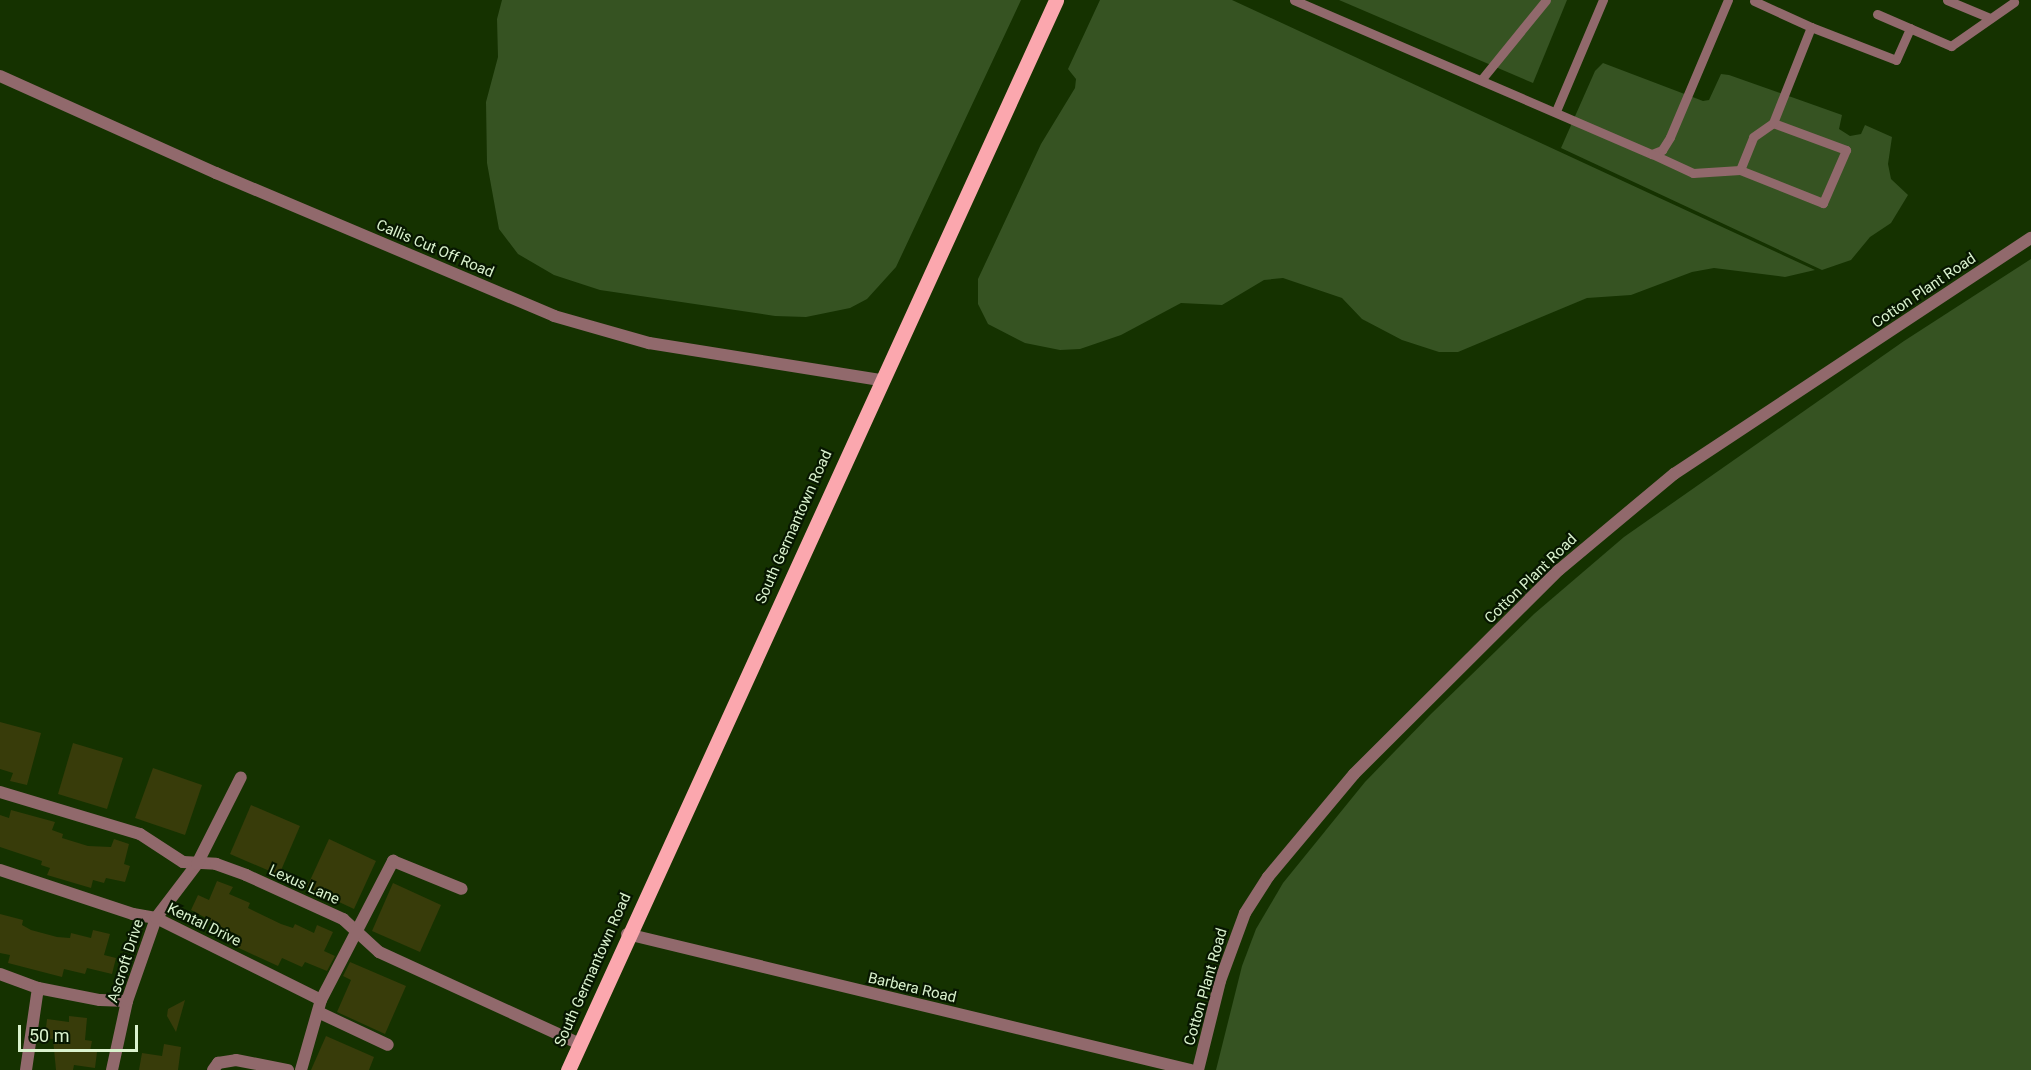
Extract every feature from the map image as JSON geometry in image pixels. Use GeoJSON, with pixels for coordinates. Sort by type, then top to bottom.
{"type":"FeatureCollection","features":[{"type":"Feature","properties":{"kind":"main road","name":"South Germantown Road"},"geometry":{"type":"LineString","coordinates":[[568,1070],[627,934],[1056,0]]}},
{"type":"Feature","properties":{"kind":"street","name":"Callis Cut Off Road"},"geometry":{"type":"LineString","coordinates":[[0,76],[216,173],[554,316],[649,343],[880,380]]}},
{"type":"Feature","properties":{"kind":"street","name":"Cotton Plant Road"},"geometry":{"type":"LineString","coordinates":[[1198,1070],[1220,981],[1245,913],[1287,852],[1354,774],[1559,570],[1674,474],[2031,238]]}},
{"type":"Feature","properties":{"kind":"street","name":"Ascroft Drive"},"geometry":{"type":"LineString","coordinates":[[112,1070],[127,1001],[156,918],[197,864],[240,777]]}},
{"type":"Feature","properties":{"kind":"street","name":"Lexus Lane"},"geometry":{"type":"LineString","coordinates":[[0,792],[140,834],[178,859],[197,864],[216,864],[333,913],[379,952],[580,1044]]}},
{"type":"Feature","properties":{"kind":"street"},"geometry":{"type":"LineString","coordinates":[[301,1070],[319,1006],[393,861],[462,890]]}},
{"type":"Feature","properties":{"kind":"street","name":"Kental Drive"},"geometry":{"type":"LineString","coordinates":[[0,870],[133,914],[156,918],[388,1045]]}},
{"type":"Feature","properties":{"kind":"street","name":"Barbera Road"},"geometry":{"type":"LineString","coordinates":[[627,934],[1191,1070]]}},
{"type":"Feature","properties":{"kind":"street"},"geometry":{"type":"LineString","coordinates":[[0,974],[38,988],[100,1000],[127,1001]]}},
{"type":"Feature","properties":{"kind":"street"},"geometry":{"type":"LineString","coordinates":[[26,1070],[38,988]]}},
{"type":"Feature","properties":{"kind":"street"},"geometry":{"type":"LineString","coordinates":[[213,1070],[226,1060],[288,1070]]}},
{"type":"Feature","properties":{"kind":"lane"},"geometry":{"type":"LineString","coordinates":[[1294,0],[1556,111],[1693,173],[1740,170],[1823,203],[1846,150],[1773,123]]}},
{"type":"Feature","properties":{"kind":"lane"},"geometry":{"type":"LineString","coordinates":[[1481,80],[1546,0]]}},
{"type":"Feature","properties":{"kind":"lane"},"geometry":{"type":"LineString","coordinates":[[1556,111],[1603,0]]}},
{"type":"Feature","properties":{"kind":"lane"},"geometry":{"type":"LineString","coordinates":[[1652,154],[1662,150],[1670,137],[1728,0]]}},
{"type":"Feature","properties":{"kind":"lane"},"geometry":{"type":"LineString","coordinates":[[1753,0],[1784,16],[1896,60],[1910,28]]}},
{"type":"Feature","properties":{"kind":"lane"},"geometry":{"type":"LineString","coordinates":[[1947,0],[1990,18]]}},
{"type":"Feature","properties":{"kind":"lane"},"geometry":{"type":"LineString","coordinates":[[1877,14],[1950,46],[2013,1]]}},
{"type":"Feature","properties":{"kind":"lane"},"geometry":{"type":"LineString","coordinates":[[1740,170],[1753,137],[1773,123],[1811,27]]}},
{"type":"Feature","properties":{"kind":"green space"},"geometry":{"type":"Polygon","coordinates":[[[502,0],[1021,0],[896,267],[867,299],[850,308],[806,317],[775,316],[600,290],[554,275],[518,254],[499,229],[487,163],[486,102],[498,57],[497,19],[502,0]]]}},
{"type":"Feature","properties":{"kind":"green space"},"geometry":{"type":"Polygon","coordinates":[[[1100,0],[1232,0],[1815,270],[1785,277],[1714,268],[1692,272],[1631,295],[1587,298],[1458,352],[1439,352],[1402,340],[1362,319],[1342,298],[1283,278],[1264,280],[1222,305],[1181,303],[1121,335],[1080,349],[1060,350],[1025,343],[988,324],[978,304],[978,279],[1041,144],[1075,88],[1076,79],[1068,69],[1100,0]]]}},
{"type":"Feature","properties":{"kind":"green space"},"geometry":{"type":"Polygon","coordinates":[[[1339,0],[1567,0],[1533,83],[1339,0]]]}},
{"type":"Feature","properties":{"kind":"green space"},"geometry":{"type":"Polygon","coordinates":[[[1603,63],[1703,101],[1709,100],[1721,74],[1842,115],[1839,129],[1850,136],[1861,134],[1865,125],[1892,137],[1888,164],[1891,179],[1908,195],[1891,223],[1870,237],[1851,260],[1822,270],[1561,148],[1595,71],[1603,63]]]}},
{"type":"Feature","properties":{"kind":"green space"},"geometry":{"type":"Polygon","coordinates":[[[2031,259],[2031,1070],[1216,1070],[1242,966],[1256,929],[1283,883],[1365,782],[1431,714],[1534,614],[1624,537],[1904,341],[2031,259]]]}},
{"type":"Feature","properties":{"kind":"building"},"geometry":{"type":"Polygon","coordinates":[[[0,722],[41,733],[27,785],[10,781],[13,773],[0,769],[0,722]]]}},
{"type":"Feature","properties":{"kind":"building"},"geometry":{"type":"Polygon","coordinates":[[[73,743],[123,758],[107,809],[58,794],[73,743]]]}},
{"type":"Feature","properties":{"kind":"building"},"geometry":{"type":"Polygon","coordinates":[[[153,768],[202,785],[185,835],[135,818],[153,768]]]}},
{"type":"Feature","properties":{"kind":"building"},"geometry":{"type":"Polygon","coordinates":[[[251,805],[300,826],[279,875],[230,854],[251,805]]]}},
{"type":"Feature","properties":{"kind":"building"},"geometry":{"type":"Polygon","coordinates":[[[11,810],[55,822],[52,830],[63,834],[62,838],[88,846],[111,847],[114,839],[129,844],[124,864],[130,866],[125,882],[106,878],[104,883],[93,880],[91,888],[47,875],[50,868],[41,865],[42,861],[0,847],[0,815],[9,818],[11,810]]]}},
{"type":"Feature","properties":{"kind":"building"},"geometry":{"type":"Polygon","coordinates":[[[329,839],[376,861],[354,909],[307,887],[329,839]]]}},
{"type":"Feature","properties":{"kind":"building"},"geometry":{"type":"Polygon","coordinates":[[[217,881],[233,887],[229,894],[250,903],[248,908],[281,924],[293,928],[295,924],[314,933],[317,925],[333,932],[324,951],[335,956],[327,971],[305,962],[302,967],[282,958],[278,966],[228,943],[231,936],[213,928],[215,923],[191,910],[198,895],[209,900],[217,881]]]}},
{"type":"Feature","properties":{"kind":"building"},"geometry":{"type":"Polygon","coordinates":[[[393,883],[441,905],[420,952],[372,931],[393,883]]]}},
{"type":"Feature","properties":{"kind":"building"},"geometry":{"type":"Polygon","coordinates":[[[0,914],[23,920],[22,925],[31,930],[57,937],[70,938],[71,933],[91,938],[93,930],[110,934],[104,955],[116,958],[112,974],[87,968],[85,974],[64,969],[62,977],[8,963],[10,955],[0,953],[0,914]]]}},
{"type":"Feature","properties":{"kind":"building"},"geometry":{"type":"Polygon","coordinates":[[[350,962],[406,986],[385,1034],[337,1012],[351,980],[343,976],[350,962]]]}},
{"type":"Feature","properties":{"kind":"building"},"geometry":{"type":"Polygon","coordinates":[[[185,1000],[176,1032],[167,1016],[168,1009],[185,1000]]]}},
{"type":"Feature","properties":{"kind":"building"},"geometry":{"type":"Polygon","coordinates":[[[69,1016],[87,1018],[85,1040],[92,1041],[90,1051],[97,1052],[95,1068],[74,1065],[73,1070],[56,1070],[53,1039],[45,1038],[47,1019],[69,1022],[69,1016]]]}},
{"type":"Feature","properties":{"kind":"building"},"geometry":{"type":"Polygon","coordinates":[[[326,1036],[374,1057],[369,1070],[311,1070],[326,1036]]]}},
{"type":"Feature","properties":{"kind":"building"},"geometry":{"type":"Polygon","coordinates":[[[164,1044],[181,1047],[178,1070],[139,1070],[142,1053],[162,1056],[164,1044]]]}}]}
